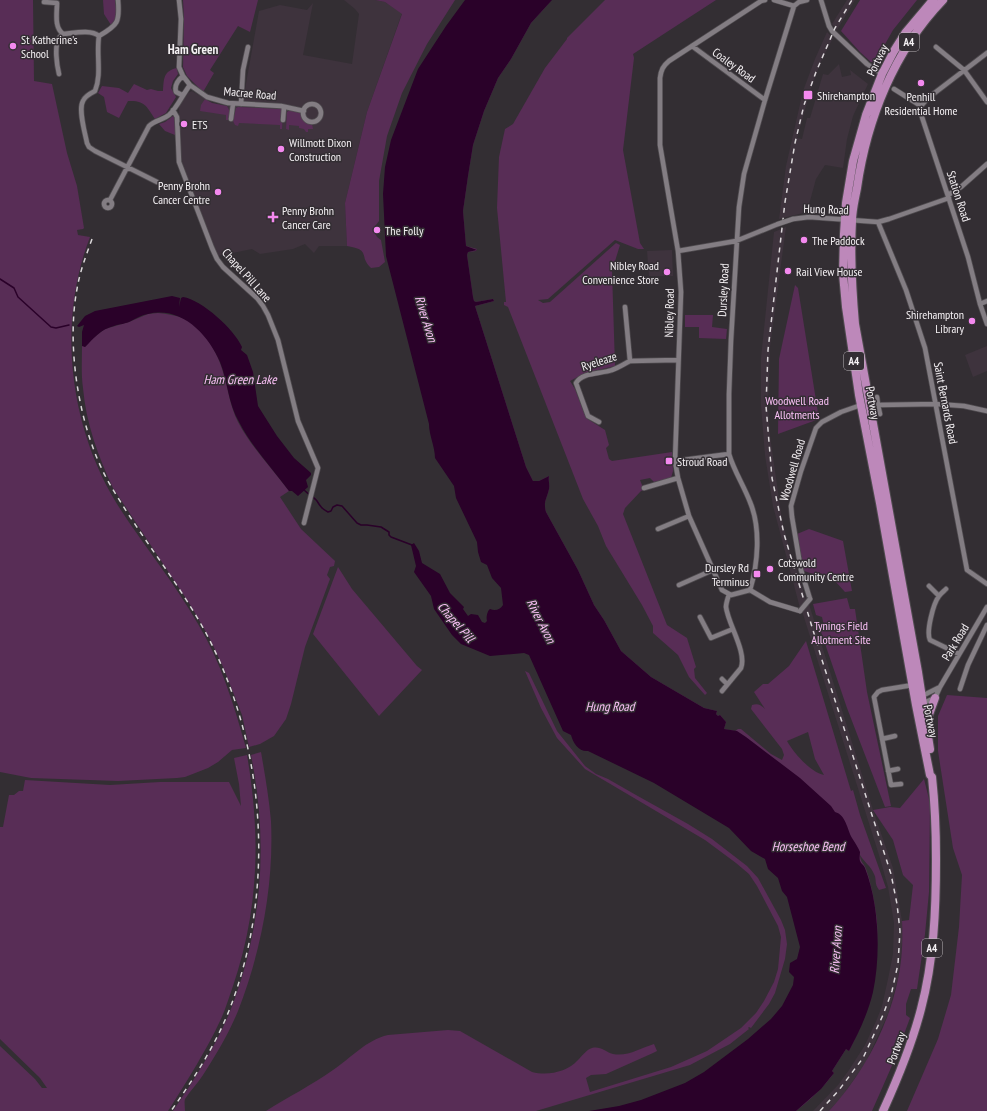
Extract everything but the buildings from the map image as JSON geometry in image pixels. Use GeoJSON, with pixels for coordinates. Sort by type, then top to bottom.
{"type":"FeatureCollection","features":[{"type":"Feature","properties":{"kind":"highway","name":"Portway"},"geometry":{"type":"LineString","coordinates":[[916,684],[861,405],[846,307],[843,274],[854,155],[866,115],[882,74],[894,51],[906,32],[933,0]]}},
{"type":"Feature","properties":{"kind":"highway","name":"Portway"},"geometry":{"type":"LineString","coordinates":[[932,777],[930,775],[919,701],[855,324],[851,286],[848,220],[866,142],[886,85],[904,50],[928,17],[943,0]]}},
{"type":"Feature","properties":{"kind":"highway"},"geometry":{"type":"LineString","coordinates":[[926,723],[935,698]]}},
{"type":"Feature","properties":{"kind":"highway","name":"Portway"},"geometry":{"type":"LineString","coordinates":[[883,1111],[914,1036],[927,983],[932,948],[936,888],[936,812],[932,777],[933,774],[926,723],[919,701]]}},
{"type":"Feature","properties":{"kind":"street"},"geometry":{"type":"LineString","coordinates":[[99,36],[112,29],[117,24],[119,18],[118,0]]}},
{"type":"Feature","properties":{"kind":"street","name":"Macrae Road"},"geometry":{"type":"LineString","coordinates":[[179,0],[181,19],[179,67],[183,76],[190,85],[213,99],[233,104],[284,106],[304,111]]}},
{"type":"Feature","properties":{"kind":"street","name":"Nibley Road"},"geometry":{"type":"LineString","coordinates":[[729,594],[722,590],[689,516],[678,478],[675,461],[681,292],[678,250],[660,145],[660,78],[664,65],[761,1],[766,0]]}},
{"type":"Feature","properties":{"kind":"street"},"geometry":{"type":"LineString","coordinates":[[774,0],[794,6],[807,0]]}},
{"type":"Feature","properties":{"kind":"street"},"geometry":{"type":"LineString","coordinates":[[821,0],[829,26],[832,30],[867,64],[882,74]]}},
{"type":"Feature","properties":{"kind":"street"},"geometry":{"type":"LineString","coordinates":[[44,2],[57,3],[57,26],[63,34]]}},
{"type":"Feature","properties":{"kind":"street","name":"Dursley Road"},"geometry":{"type":"LineString","coordinates":[[750,590],[754,573],[757,544],[754,515],[751,504],[729,454],[729,394],[736,241],[744,174],[794,6]]}},
{"type":"Feature","properties":{"kind":"street"},"geometry":{"type":"LineString","coordinates":[[59,74],[56,65],[57,45],[58,39],[63,34],[89,32],[95,33],[99,36]]}},
{"type":"Feature","properties":{"kind":"street"},"geometry":{"type":"LineString","coordinates":[[99,36],[98,84],[95,91],[83,100],[81,106],[87,143],[89,147],[95,151],[157,182]]}},
{"type":"Feature","properties":{"kind":"street","name":"Coaley Road"},"geometry":{"type":"LineString","coordinates":[[692,46],[765,100]]}},
{"type":"Feature","properties":{"kind":"street"},"geometry":{"type":"LineString","coordinates":[[241,104],[243,70],[248,47]]}},
{"type":"Feature","properties":{"kind":"street"},"geometry":{"type":"LineString","coordinates":[[936,47],[964,70],[987,102]]}},
{"type":"Feature","properties":{"kind":"street"},"geometry":{"type":"LineString","coordinates":[[894,89],[920,106],[928,98],[987,53]]}},
{"type":"Feature","properties":{"kind":"street"},"geometry":{"type":"LineString","coordinates":[[182,95],[176,92],[176,86],[178,81],[183,76]]}},
{"type":"Feature","properties":{"kind":"street"},"geometry":{"type":"LineString","coordinates":[[110,200],[149,126],[154,121],[168,116],[190,85]]}},
{"type":"Feature","properties":{"kind":"street"},"geometry":{"type":"LineString","coordinates":[[231,119],[233,104]]}},
{"type":"Feature","properties":{"kind":"street"},"geometry":{"type":"LineString","coordinates":[[283,120],[284,106]]}},
{"type":"Feature","properties":{"kind":"street","name":"Station Road"},"geometry":{"type":"LineString","coordinates":[[920,106],[968,257],[980,304],[987,324]]}},
{"type":"Feature","properties":{"kind":"street","name":"Chapel Pill Lane"},"geometry":{"type":"LineString","coordinates":[[173,110],[177,117],[179,162],[217,259],[223,267],[257,298],[263,306],[278,340],[298,421],[318,468],[304,523]]}},
{"type":"Feature","properties":{"kind":"street","name":"Hung Road"},"geometry":{"type":"LineString","coordinates":[[678,250],[736,241],[793,219],[809,217],[878,222],[889,219],[949,196],[987,164]]}},
{"type":"Feature","properties":{"kind":"street","name":"Saint Bernards Road"},"geometry":{"type":"LineString","coordinates":[[878,222],[906,290],[925,348],[937,404],[967,570],[987,584]]}},
{"type":"Feature","properties":{"kind":"street"},"geometry":{"type":"LineString","coordinates":[[980,304],[987,301]]}},
{"type":"Feature","properties":{"kind":"street"},"geometry":{"type":"LineString","coordinates":[[625,307],[630,361],[678,360]]}},
{"type":"Feature","properties":{"kind":"street","name":"Ryeleaze"},"geometry":{"type":"LineString","coordinates":[[599,422],[588,416],[576,383],[583,376],[612,370],[630,361]]}},
{"type":"Feature","properties":{"kind":"street"},"geometry":{"type":"LineString","coordinates":[[877,397],[880,414]]}},
{"type":"Feature","properties":{"kind":"street"},"geometry":{"type":"LineString","coordinates":[[878,405],[937,404],[964,406],[987,411]]}},
{"type":"Feature","properties":{"kind":"street","name":"Woodwell Road"},"geometry":{"type":"LineString","coordinates":[[750,590],[770,602],[800,611],[810,599],[801,570],[791,506],[812,438],[819,425],[841,412],[861,405]]}},
{"type":"Feature","properties":{"kind":"street"},"geometry":{"type":"LineString","coordinates":[[675,461],[729,454]]}},
{"type":"Feature","properties":{"kind":"street"},"geometry":{"type":"LineString","coordinates":[[644,488],[678,478]]}},
{"type":"Feature","properties":{"kind":"street"},"geometry":{"type":"LineString","coordinates":[[658,530],[689,516]]}},
{"type":"Feature","properties":{"kind":"street"},"geometry":{"type":"LineString","coordinates":[[679,585],[713,570]]}},
{"type":"Feature","properties":{"kind":"street"},"geometry":{"type":"LineString","coordinates":[[929,586],[939,596]]}},
{"type":"Feature","properties":{"kind":"street"},"geometry":{"type":"LineString","coordinates":[[946,589],[939,596],[933,611],[929,638],[930,640],[959,654]]}},
{"type":"Feature","properties":{"kind":"street"},"geometry":{"type":"LineString","coordinates":[[722,691],[743,664],[739,646],[726,608],[729,594],[750,590]]}},
{"type":"Feature","properties":{"kind":"street","name":"Park Road"},"geometry":{"type":"LineString","coordinates":[[935,698],[987,607]]}},
{"type":"Feature","properties":{"kind":"street"},"geometry":{"type":"LineString","coordinates":[[700,617],[711,638],[733,628]]}},
{"type":"Feature","properties":{"kind":"street","name":"Park Road"},"geometry":{"type":"LineString","coordinates":[[960,689],[968,665],[987,625]]}},
{"type":"Feature","properties":{"kind":"street"},"geometry":{"type":"LineString","coordinates":[[722,679],[727,684]]}},
{"type":"Feature","properties":{"kind":"street"},"geometry":{"type":"LineString","coordinates":[[901,784],[891,785],[874,698],[875,695],[882,690],[916,684]]}},
{"type":"Feature","properties":{"kind":"street"},"geometry":{"type":"LineString","coordinates":[[919,701],[940,687]]}},
{"type":"Feature","properties":{"kind":"street"},"geometry":{"type":"LineString","coordinates":[[919,701],[935,698]]}},
{"type":"Feature","properties":{"kind":"street"},"geometry":{"type":"LineString","coordinates":[[882,739],[895,736]]}},
{"type":"Feature","properties":{"kind":"street"},"geometry":{"type":"LineString","coordinates":[[888,771],[898,769]]}},
{"type":"Feature","properties":{"kind":"shaded area"},"geometry":{"type":"Polygon","coordinates":[[[344,0],[375,0],[385,2],[402,13],[367,112],[345,203],[347,246],[319,246],[314,253],[305,244],[293,249],[260,254],[252,249],[218,256],[206,230],[180,160],[179,106],[188,93],[192,91],[212,103],[227,106],[242,106],[259,11],[280,5],[307,10],[313,3],[303,55],[352,64],[359,14],[344,0]]]}},
{"type":"Feature","properties":{"kind":"shaded area"},"geometry":{"type":"Polygon","coordinates":[[[847,0],[855,0],[837,30],[832,24],[847,0]]]}},
{"type":"Feature","properties":{"kind":"shaded area"},"geometry":{"type":"Polygon","coordinates":[[[827,32],[833,38],[822,59],[811,88],[797,138],[802,139],[807,118],[810,118],[823,74],[828,75],[839,64],[842,77],[851,75],[850,70],[868,84],[853,116],[847,139],[843,168],[825,165],[816,179],[807,212],[779,219],[786,166],[803,91],[827,32]]]}},
{"type":"Feature","properties":{"kind":"shaded area"},"geometry":{"type":"Polygon","coordinates":[[[786,227],[770,347],[768,407],[770,436],[782,520],[790,552],[806,600],[800,608],[773,506],[765,455],[761,406],[761,358],[774,232],[786,227]]]}},
{"type":"Feature","properties":{"kind":"shaded area"},"geometry":{"type":"Polygon","coordinates":[[[672,250],[673,276],[649,276],[647,251],[672,250]]]}},
{"type":"Feature","properties":{"kind":"shaded area"},"geometry":{"type":"Polygon","coordinates":[[[987,346],[987,371],[973,377],[965,355],[987,346]]]}},
{"type":"Feature","properties":{"kind":"shaded area"},"geometry":{"type":"Polygon","coordinates":[[[809,604],[873,810],[893,868],[903,935],[898,978],[888,1014],[865,1064],[840,1099],[829,1111],[813,1111],[838,1085],[849,1070],[865,1045],[877,1019],[882,1006],[893,954],[894,923],[888,887],[879,855],[802,611],[809,604]]]}},
{"type":"Feature","properties":{"kind":"green space"},"geometry":{"type":"Polygon","coordinates":[[[0,0],[33,0],[34,81],[52,84],[67,153],[77,186],[84,228],[77,230],[78,235],[90,237],[80,270],[74,304],[71,338],[73,373],[79,408],[88,441],[101,474],[117,504],[189,608],[214,653],[237,716],[246,748],[232,750],[208,768],[185,777],[118,781],[31,778],[0,772],[0,0]]]}},
{"type":"Feature","properties":{"kind":"green space"},"geometry":{"type":"Polygon","coordinates":[[[103,0],[115,0],[116,17],[114,23],[111,25],[104,14],[103,0]]]}},
{"type":"Feature","properties":{"kind":"green space"},"geometry":{"type":"Polygon","coordinates":[[[183,0],[258,0],[250,32],[238,26],[210,70],[214,73],[203,92],[187,76],[183,67],[183,0]]]}},
{"type":"Feature","properties":{"kind":"green space"},"geometry":{"type":"Polygon","coordinates":[[[375,0],[455,0],[427,44],[402,93],[387,136],[379,181],[379,221],[373,229],[377,237],[381,240],[385,262],[379,267],[371,268],[365,260],[364,254],[359,249],[347,246],[345,203],[367,112],[402,14],[385,2],[375,0]]]}},
{"type":"Feature","properties":{"kind":"green space"},"geometry":{"type":"Polygon","coordinates":[[[552,0],[531,23],[511,59],[498,78],[484,111],[473,145],[463,211],[466,246],[477,249],[476,251],[468,252],[467,255],[474,301],[476,302],[493,299],[494,301],[475,306],[526,467],[533,481],[539,481],[549,476],[549,489],[545,503],[546,512],[578,570],[594,605],[621,651],[651,677],[704,708],[717,711],[716,714],[718,716],[720,715],[726,722],[724,729],[735,731],[741,729],[771,754],[782,760],[784,755],[782,749],[751,709],[752,705],[758,704],[765,709],[754,692],[763,684],[768,684],[789,666],[806,641],[851,791],[853,790],[860,815],[886,888],[879,890],[873,871],[860,855],[871,885],[877,922],[876,963],[866,1013],[856,1038],[849,1051],[846,1049],[832,1071],[834,1073],[811,1098],[796,1111],[852,965],[647,712],[455,364],[465,78],[552,0]],[[808,732],[787,741],[798,756],[808,766],[824,775],[815,759],[808,732]]]}},
{"type":"Feature","properties":{"kind":"green space"},"geometry":{"type":"Polygon","coordinates":[[[605,0],[716,0],[633,54],[634,58],[623,150],[640,243],[644,249],[638,249],[615,240],[548,299],[538,300],[543,303],[550,302],[616,243],[620,245],[612,271],[615,366],[585,373],[570,381],[575,389],[586,418],[605,430],[609,445],[606,448],[609,459],[612,461],[672,452],[673,471],[671,478],[654,482],[650,478],[640,480],[644,490],[641,491],[625,508],[623,514],[667,625],[687,638],[696,667],[694,669],[695,678],[707,693],[705,695],[689,677],[678,655],[653,633],[653,626],[642,605],[606,546],[598,526],[583,499],[508,307],[504,305],[504,302],[506,302],[497,208],[499,157],[505,129],[513,124],[545,68],[567,38],[605,0]]]}},
{"type":"Feature","properties":{"kind":"green space"},"geometry":{"type":"Polygon","coordinates":[[[860,0],[917,0],[893,30],[875,62],[871,62],[860,52],[841,31],[860,0]]]}},
{"type":"Feature","properties":{"kind":"green space"},"geometry":{"type":"Polygon","coordinates":[[[177,68],[178,74],[173,81],[171,88],[176,97],[166,113],[155,119],[145,105],[134,101],[128,101],[119,118],[107,112],[104,97],[98,93],[102,86],[119,88],[128,93],[134,84],[147,90],[151,89],[163,91],[165,76],[172,69],[177,68]]]}},
{"type":"Feature","properties":{"kind":"green space"},"geometry":{"type":"Polygon","coordinates":[[[205,99],[212,103],[227,106],[230,110],[229,120],[226,120],[226,115],[200,111],[201,105],[205,99]]]}},
{"type":"Feature","properties":{"kind":"green space"},"geometry":{"type":"Polygon","coordinates":[[[236,108],[282,109],[282,129],[280,129],[280,125],[239,123],[238,126],[235,125],[233,121],[236,108]]]}},
{"type":"Feature","properties":{"kind":"green space"},"geometry":{"type":"Polygon","coordinates":[[[290,110],[302,113],[305,119],[312,124],[313,129],[308,129],[308,132],[306,132],[304,129],[299,128],[299,126],[289,125],[289,130],[286,129],[287,112],[290,110]]]}},
{"type":"Feature","properties":{"kind":"green space"},"geometry":{"type":"Polygon","coordinates":[[[173,116],[175,119],[175,135],[165,131],[159,124],[165,122],[173,116]]]}},
{"type":"Feature","properties":{"kind":"green space","name":"Woodwell Road Allotments"},"geometry":{"type":"Polygon","coordinates":[[[795,285],[798,288],[819,419],[778,434],[779,359],[795,285]]]}},
{"type":"Feature","properties":{"kind":"green space"},"geometry":{"type":"Polygon","coordinates":[[[158,313],[185,319],[198,328],[209,341],[221,365],[231,404],[238,422],[255,449],[289,491],[280,497],[301,529],[335,561],[334,566],[330,567],[327,575],[330,579],[305,647],[286,719],[274,736],[260,744],[249,747],[242,715],[224,669],[210,639],[191,606],[113,488],[102,464],[87,414],[82,377],[82,345],[85,347],[93,338],[105,329],[129,322],[148,314],[158,313]]]}},
{"type":"Feature","properties":{"kind":"green space"},"geometry":{"type":"Polygon","coordinates":[[[685,315],[713,315],[712,327],[727,329],[726,339],[699,338],[699,327],[685,327],[685,315]]]}},
{"type":"Feature","properties":{"kind":"green space"},"geometry":{"type":"Polygon","coordinates":[[[809,529],[843,541],[852,591],[845,592],[835,581],[804,571],[797,534],[809,529]]]}},
{"type":"Feature","properties":{"kind":"green space"},"geometry":{"type":"Polygon","coordinates":[[[338,567],[352,589],[422,670],[379,716],[313,634],[338,567]]]}},
{"type":"Feature","properties":{"kind":"green space","name":"Tynings Field Allotment Site"},"geometry":{"type":"Polygon","coordinates":[[[847,598],[850,609],[855,609],[867,692],[891,806],[885,807],[847,708],[820,629],[824,626],[822,617],[816,615],[813,604],[847,598]]]}},
{"type":"Feature","properties":{"kind":"green space"},"geometry":{"type":"Polygon","coordinates":[[[525,671],[529,673],[557,731],[585,766],[596,774],[608,779],[712,839],[747,866],[758,878],[781,920],[785,930],[787,944],[785,959],[775,993],[769,1004],[751,1028],[749,1027],[749,1029],[730,1044],[690,1065],[536,1111],[266,1111],[325,1075],[366,1045],[380,1037],[388,1035],[448,1030],[460,1031],[532,1072],[544,1074],[557,1072],[568,1068],[574,1064],[586,1051],[592,1048],[600,1048],[618,1055],[634,1052],[654,1044],[657,1051],[653,1053],[606,1074],[591,1075],[586,1078],[590,1092],[671,1067],[707,1051],[741,1028],[756,1013],[764,1001],[774,982],[778,969],[781,937],[778,926],[749,874],[705,840],[585,769],[557,738],[541,708],[525,671]]]}},
{"type":"Feature","properties":{"kind":"green space"},"geometry":{"type":"Polygon","coordinates":[[[947,695],[987,698],[987,1111],[907,1111],[938,1039],[951,995],[959,927],[962,875],[953,848],[938,751],[938,716],[947,695]]]}},
{"type":"Feature","properties":{"kind":"green space"},"geometry":{"type":"Polygon","coordinates":[[[261,752],[271,821],[271,845],[268,894],[259,942],[246,989],[238,1011],[226,1036],[203,1075],[185,1099],[185,1111],[173,1111],[217,1040],[236,996],[249,949],[255,922],[261,839],[256,783],[251,755],[261,752]]]}},
{"type":"Feature","properties":{"kind":"green space"},"geometry":{"type":"Polygon","coordinates":[[[247,755],[256,844],[255,873],[248,931],[241,960],[222,1017],[203,1054],[168,1111],[0,1111],[0,1046],[35,1079],[42,1088],[47,1088],[40,1078],[0,1039],[0,827],[3,827],[9,795],[14,795],[19,791],[23,791],[25,780],[110,785],[160,782],[229,782],[241,806],[234,758],[247,755]]]}},
{"type":"Feature","properties":{"kind":"green space"},"geometry":{"type":"Polygon","coordinates":[[[924,779],[930,803],[929,892],[917,989],[911,989],[906,1004],[906,1015],[910,1018],[894,1061],[872,1111],[829,1111],[853,1082],[881,1033],[894,997],[899,972],[902,950],[902,921],[909,920],[913,885],[903,875],[893,840],[873,810],[890,807],[900,808],[924,779]]]}},
{"type":"Feature","properties":{"kind":"water","name":"Hung Road"},"geometry":{"type":"Polygon","coordinates":[[[465,0],[552,0],[531,23],[511,59],[498,78],[484,111],[473,145],[463,211],[466,246],[477,250],[468,252],[467,255],[474,301],[476,302],[493,299],[494,301],[475,306],[526,467],[533,481],[539,481],[549,476],[549,489],[545,503],[546,512],[578,570],[594,605],[621,651],[651,677],[704,708],[717,711],[716,714],[718,716],[720,715],[726,722],[724,729],[737,731],[746,737],[800,778],[831,806],[835,812],[842,816],[860,852],[860,861],[865,867],[870,882],[876,913],[878,946],[876,977],[869,1007],[860,1030],[849,1051],[846,1049],[832,1071],[834,1073],[821,1089],[796,1111],[589,1111],[619,1106],[641,1100],[685,1083],[704,1072],[748,1039],[771,1019],[782,1006],[793,985],[794,977],[789,972],[790,963],[797,959],[800,947],[787,897],[782,891],[778,878],[768,869],[765,859],[751,851],[729,828],[654,783],[579,748],[573,741],[571,735],[563,731],[529,655],[524,653],[490,656],[461,644],[452,635],[434,609],[431,596],[414,572],[416,566],[411,545],[414,543],[419,551],[422,563],[440,574],[450,593],[464,607],[463,609],[468,616],[471,614],[478,615],[482,622],[485,623],[487,621],[487,615],[490,609],[497,610],[503,605],[501,588],[492,578],[487,565],[481,562],[477,542],[456,498],[454,486],[435,458],[429,424],[386,256],[383,194],[385,167],[391,140],[418,69],[465,0]]]}},
{"type":"Feature","properties":{"kind":"water","name":"Ham Green Lake"},"geometry":{"type":"Polygon","coordinates":[[[172,296],[180,298],[179,307],[181,298],[183,297],[191,299],[208,309],[225,324],[238,340],[242,347],[241,350],[247,355],[253,372],[258,406],[277,436],[294,458],[311,473],[306,480],[308,487],[298,496],[292,491],[289,491],[244,431],[235,415],[220,362],[201,332],[192,324],[171,314],[148,314],[127,323],[109,327],[98,334],[85,347],[82,346],[82,332],[84,325],[79,327],[77,326],[85,316],[95,311],[172,296]]]}},
{"type":"Feature","properties":{"kind":"waterway"},"geometry":{"type":"LineString","coordinates":[[0,279],[14,288],[18,297],[51,327],[56,328],[69,325]]}},
{"type":"Feature","properties":{"kind":"waterway","name":"Chapel Pill"},"geometry":{"type":"LineString","coordinates":[[304,490],[328,512],[337,505],[342,506],[357,523],[361,525],[381,527],[389,532],[391,537],[412,545]]}},
{"type":"Feature","properties":{"kind":"railway"},"geometry":{"type":"LineString","coordinates":[[820,1111],[839,1090],[863,1058],[883,1015],[892,991],[898,964],[900,931],[897,904],[891,874],[822,660],[784,534],[772,478],[766,406],[768,350],[785,202],[795,143],[804,105],[816,72],[835,28],[852,0]]}},
{"type":"Feature","properties":{"kind":"railway"},"geometry":{"type":"LineString","coordinates":[[92,239],[78,282],[74,312],[73,336],[74,362],[89,437],[108,481],[132,520],[184,596],[207,635],[226,678],[241,722],[252,768],[258,815],[259,862],[255,909],[246,955],[233,1000],[214,1044],[171,1111]]}},
{"type":"Feature","properties":{"kind":"place","name":"St Katherine's School"},"geometry":{"type":"Point","coordinates":[13,46]}},
{"type":"Feature","properties":{"kind":"place","name":"Penhill Residential Home"},"geometry":{"type":"Point","coordinates":[921,83]}},
{"type":"Feature","properties":{"kind":"place","name":"Shirehampton"},"geometry":{"type":"Point","coordinates":[808,95]}},
{"type":"Feature","properties":{"kind":"place","name":"ETS"},"geometry":{"type":"Point","coordinates":[184,124]}},
{"type":"Feature","properties":{"kind":"place","name":"Willmott Dixon Construction"},"geometry":{"type":"Point","coordinates":[281,149]}},
{"type":"Feature","properties":{"kind":"place","name":"Penny Brohn Cancer Centre"},"geometry":{"type":"Point","coordinates":[218,192]}},
{"type":"Feature","properties":{"kind":"place","name":"Penny Brohn Cancer Care"},"geometry":{"type":"Point","coordinates":[273,217]}},
{"type":"Feature","properties":{"kind":"place","name":"The Folly"},"geometry":{"type":"Point","coordinates":[377,230]}},
{"type":"Feature","properties":{"kind":"place","name":"The Paddock"},"geometry":{"type":"Point","coordinates":[804,240]}},
{"type":"Feature","properties":{"kind":"place","name":"Rail View House"},"geometry":{"type":"Point","coordinates":[788,271]}},
{"type":"Feature","properties":{"kind":"place","name":"Nibley Road Convenience Store"},"geometry":{"type":"Point","coordinates":[667,272]}},
{"type":"Feature","properties":{"kind":"place","name":"Shirehampton Library"},"geometry":{"type":"Point","coordinates":[972,321]}},
{"type":"Feature","properties":{"kind":"place","name":"Stroud Road"},"geometry":{"type":"Point","coordinates":[669,461]}},
{"type":"Feature","properties":{"kind":"place","name":"Cotswold Community Centre"},"geometry":{"type":"Point","coordinates":[770,569]}},
{"type":"Feature","properties":{"kind":"place","name":"Dursley Rd Terminus"},"geometry":{"type":"Point","coordinates":[757,574]}},
{"type":"Feature","properties":{"kind":"district","name":"Ham Green"},"geometry":{"type":"Point","coordinates":[193,49]}},
{"type":"Feature","properties":{"kind":"water label","name":"River Avon"},"geometry":{"type":"Point","coordinates":[426,319]}},
{"type":"Feature","properties":{"kind":"water label","name":"River Avon"},"geometry":{"type":"Point","coordinates":[541,621]}},
{"type":"Feature","properties":{"kind":"water label","name":"Horseshoe Bend"},"geometry":{"type":"Point","coordinates":[808,846]}},
{"type":"Feature","properties":{"kind":"water label","name":"River Avon"},"geometry":{"type":"Point","coordinates":[836,950]}}]}
